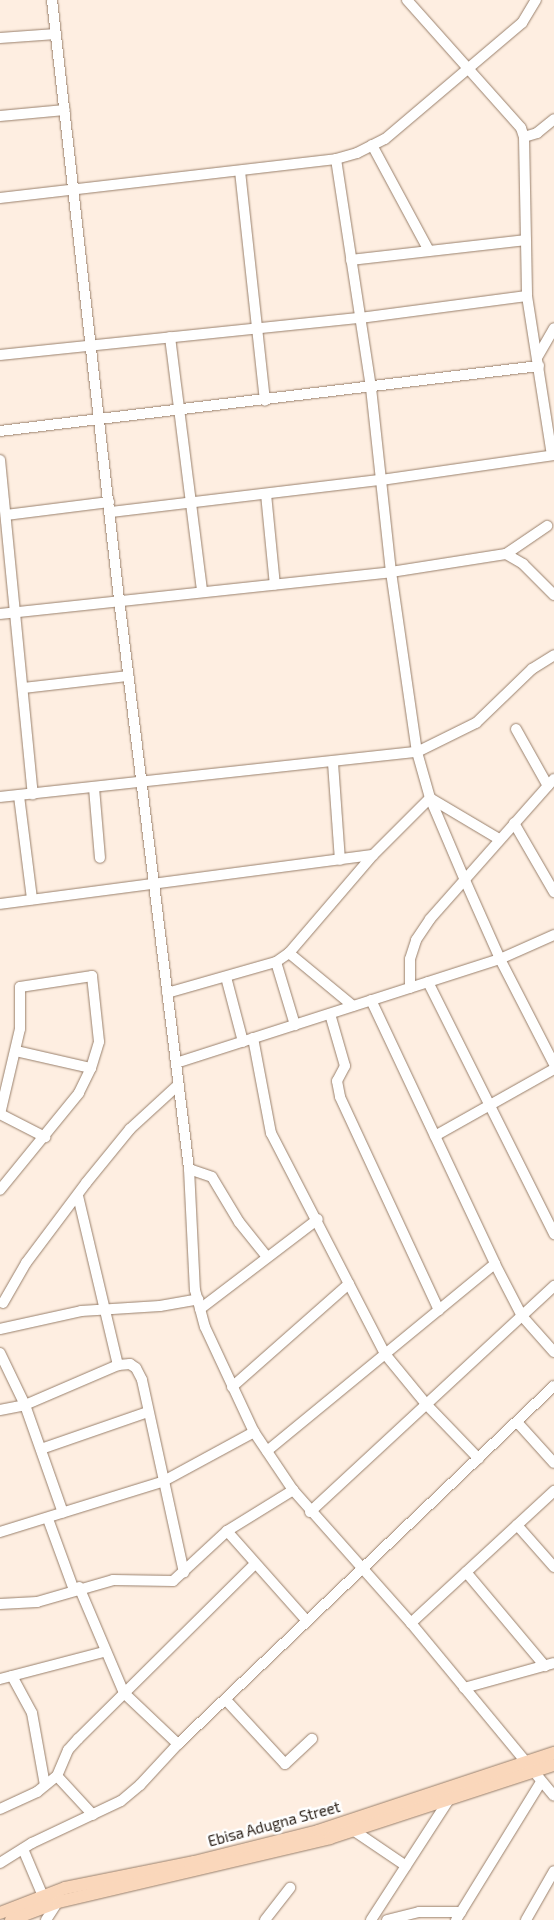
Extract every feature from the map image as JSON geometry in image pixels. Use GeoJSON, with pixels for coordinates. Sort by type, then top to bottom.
{"type":"FeatureCollection","features":[{"type":"Feature","properties":{"kind":"main road","name":"Ebisa Adugna Street"},"geometry":{"type":"LineString","coordinates":[[0,1913],[42,1894],[64,1888],[194,1862],[318,1831],[554,1753]]}},
{"type":"Feature","properties":{"kind":"main road","name":"Ebisa Adugna Street"},"geometry":{"type":"LineString","coordinates":[[11,1920],[58,1902],[242,1861],[354,1830],[450,1798],[537,1777],[554,1765]]}},
{"type":"Feature","properties":{"kind":"street"},"geometry":{"type":"LineString","coordinates":[[52,0],[128,676],[189,1169],[199,1304],[232,1388],[254,1432],[293,1490],[310,1512],[363,1568],[411,1623],[523,1762],[554,1796]]}},
{"type":"Feature","properties":{"kind":"street"},"geometry":{"type":"LineString","coordinates":[[6,514],[191,503],[381,480],[553,455],[527,296],[524,137],[520,128],[469,68],[407,0]]}},
{"type":"Feature","properties":{"kind":"street"},"geometry":{"type":"LineString","coordinates":[[0,198],[336,159],[385,139],[522,24],[536,0]]}},
{"type":"Feature","properties":{"kind":"street"},"geometry":{"type":"LineString","coordinates":[[0,38],[56,34]]}},
{"type":"Feature","properties":{"kind":"street"},"geometry":{"type":"LineString","coordinates":[[0,116],[65,110]]}},
{"type":"Feature","properties":{"kind":"street"},"geometry":{"type":"LineString","coordinates":[[524,137],[537,133],[554,119]]}},
{"type":"Feature","properties":{"kind":"street"},"geometry":{"type":"LineString","coordinates":[[372,145],[429,251]]}},
{"type":"Feature","properties":{"kind":"street"},"geometry":{"type":"LineString","coordinates":[[336,159],[371,388],[392,572],[417,752],[430,798],[464,878],[500,959],[554,1064]]}},
{"type":"Feature","properties":{"kind":"street"},"geometry":{"type":"LineString","coordinates":[[240,171],[265,401]]}},
{"type":"Feature","properties":{"kind":"street"},"geometry":{"type":"LineString","coordinates":[[351,260],[526,240]]}},
{"type":"Feature","properties":{"kind":"street"},"geometry":{"type":"LineString","coordinates":[[0,355],[360,318],[527,296]]}},
{"type":"Feature","properties":{"kind":"street"},"geometry":{"type":"LineString","coordinates":[[538,361],[554,328]]}},
{"type":"Feature","properties":{"kind":"street"},"geometry":{"type":"LineString","coordinates":[[170,337],[202,592]]}},
{"type":"Feature","properties":{"kind":"street"},"geometry":{"type":"LineString","coordinates":[[0,431],[371,388],[538,361]]}},
{"type":"Feature","properties":{"kind":"street"},"geometry":{"type":"LineString","coordinates":[[0,460],[17,612],[33,794]]}},
{"type":"Feature","properties":{"kind":"street"},"geometry":{"type":"LineString","coordinates":[[266,494],[275,585]]}},
{"type":"Feature","properties":{"kind":"street"},"geometry":{"type":"LineString","coordinates":[[0,614],[119,599],[392,572],[506,554],[546,526]]}},
{"type":"Feature","properties":{"kind":"street"},"geometry":{"type":"LineString","coordinates":[[506,554],[523,564],[554,595]]}},
{"type":"Feature","properties":{"kind":"street"},"geometry":{"type":"LineString","coordinates":[[0,798],[333,764],[417,752],[476,724],[532,669],[554,655]]}},
{"type":"Feature","properties":{"kind":"street"},"geometry":{"type":"LineString","coordinates":[[24,688],[128,676]]}},
{"type":"Feature","properties":{"kind":"street"},"geometry":{"type":"LineString","coordinates":[[410,988],[410,959],[416,940],[464,878],[551,782],[516,729]]}},
{"type":"Feature","properties":{"kind":"street"},"geometry":{"type":"LineString","coordinates":[[333,764],[340,860]]}},
{"type":"Feature","properties":{"kind":"street"},"geometry":{"type":"LineString","coordinates":[[94,788],[100,858]]}},
{"type":"Feature","properties":{"kind":"street"},"geometry":{"type":"LineString","coordinates":[[19,796],[32,900]]}},
{"type":"Feature","properties":{"kind":"street"},"geometry":{"type":"LineString","coordinates":[[430,798],[500,839]]}},
{"type":"Feature","properties":{"kind":"street"},"geometry":{"type":"LineString","coordinates":[[168,993],[276,962],[289,953],[373,855],[430,798]]}},
{"type":"Feature","properties":{"kind":"street"},"geometry":{"type":"LineString","coordinates":[[514,823],[554,892]]}},
{"type":"Feature","properties":{"kind":"street"},"geometry":{"type":"LineString","coordinates":[[0,904],[154,886],[373,855]]}},
{"type":"Feature","properties":{"kind":"street"},"geometry":{"type":"LineString","coordinates":[[176,1063],[500,959],[554,935]]}},
{"type":"Feature","properties":{"kind":"street"},"geometry":{"type":"LineString","coordinates":[[289,953],[353,1006]]}},
{"type":"Feature","properties":{"kind":"street"},"geometry":{"type":"LineString","coordinates":[[276,962],[295,1025]]}},
{"type":"Feature","properties":{"kind":"street"},"geometry":{"type":"LineString","coordinates":[[0,1190],[44,1137],[79,1093],[92,1068],[98,1042],[92,976],[20,987],[20,1029],[0,1114],[44,1137]]}},
{"type":"Feature","properties":{"kind":"street"},"geometry":{"type":"LineString","coordinates":[[226,977],[243,1042]]}},
{"type":"Feature","properties":{"kind":"street"},"geometry":{"type":"LineString","coordinates":[[428,982],[554,1234]]}},
{"type":"Feature","properties":{"kind":"street"},"geometry":{"type":"LineString","coordinates":[[372,1000],[495,1264],[522,1316],[554,1352]]}},
{"type":"Feature","properties":{"kind":"street"},"geometry":{"type":"LineString","coordinates":[[330,1014],[345,1066],[337,1081],[338,1091],[439,1310]]}},
{"type":"Feature","properties":{"kind":"street"},"geometry":{"type":"LineString","coordinates":[[253,1038],[271,1133],[318,1219],[385,1354],[426,1404],[479,1458]]}},
{"type":"Feature","properties":{"kind":"street"},"geometry":{"type":"LineString","coordinates":[[16,1051],[92,1068]]}},
{"type":"Feature","properties":{"kind":"street"},"geometry":{"type":"LineString","coordinates":[[434,1136],[554,1069]]}},
{"type":"Feature","properties":{"kind":"street"},"geometry":{"type":"LineString","coordinates":[[2,1302],[26,1263],[130,1129],[178,1085]]}},
{"type":"Feature","properties":{"kind":"street"},"geometry":{"type":"LineString","coordinates":[[189,1169],[212,1177],[239,1222],[267,1257]]}},
{"type":"Feature","properties":{"kind":"street"},"geometry":{"type":"LineString","coordinates":[[78,1196],[103,1310],[118,1365]]}},
{"type":"Feature","properties":{"kind":"street"},"geometry":{"type":"LineString","coordinates":[[0,1329],[81,1311],[199,1304],[318,1219]]}},
{"type":"Feature","properties":{"kind":"street"},"geometry":{"type":"LineString","coordinates":[[266,1451],[495,1264]]}},
{"type":"Feature","properties":{"kind":"street"},"geometry":{"type":"LineString","coordinates":[[232,1388],[349,1284]]}},
{"type":"Feature","properties":{"kind":"street"},"geometry":{"type":"LineString","coordinates":[[310,1512],[554,1286]]}},
{"type":"Feature","properties":{"kind":"street"},"geometry":{"type":"LineString","coordinates":[[0,1352],[25,1405],[63,1513]]}},
{"type":"Feature","properties":{"kind":"street"},"geometry":{"type":"LineString","coordinates":[[0,1410],[25,1405],[118,1365],[130,1364],[136,1368],[148,1412],[162,1482],[184,1572]]}},
{"type":"Feature","properties":{"kind":"street"},"geometry":{"type":"LineString","coordinates":[[0,1864],[23,1849],[120,1801],[307,1620],[554,1386]]}},
{"type":"Feature","properties":{"kind":"street"},"geometry":{"type":"LineString","coordinates":[[42,1449],[148,1412]]}},
{"type":"Feature","properties":{"kind":"street"},"geometry":{"type":"LineString","coordinates":[[517,1422],[554,1463]]}},
{"type":"Feature","properties":{"kind":"street"},"geometry":{"type":"LineString","coordinates":[[0,1532],[48,1519],[162,1482],[254,1432]]}},
{"type":"Feature","properties":{"kind":"street"},"geometry":{"type":"LineString","coordinates":[[0,1604],[37,1602],[76,1588],[133,1578],[173,1581],[228,1531],[293,1490]]}},
{"type":"Feature","properties":{"kind":"street"},"geometry":{"type":"LineString","coordinates":[[411,1623],[554,1491]]}},
{"type":"Feature","properties":{"kind":"street"},"geometry":{"type":"LineString","coordinates":[[48,1519],[76,1588],[124,1693],[178,1744]]}},
{"type":"Feature","properties":{"kind":"street"},"geometry":{"type":"LineString","coordinates":[[517,1525],[554,1568]]}},
{"type":"Feature","properties":{"kind":"street"},"geometry":{"type":"LineString","coordinates":[[228,1531],[255,1564],[307,1620]]}},
{"type":"Feature","properties":{"kind":"street"},"geometry":{"type":"LineString","coordinates":[[0,1809],[45,1785],[57,1776],[68,1750],[255,1564]]}},
{"type":"Feature","properties":{"kind":"street"},"geometry":{"type":"LineString","coordinates":[[464,1688],[549,1665],[466,1572]]}},
{"type":"Feature","properties":{"kind":"street"},"geometry":{"type":"LineString","coordinates":[[0,1679],[104,1652]]}},
{"type":"Feature","properties":{"kind":"street"},"geometry":{"type":"LineString","coordinates":[[12,1676],[32,1713],[45,1785]]}},
{"type":"Feature","properties":{"kind":"street"},"geometry":{"type":"LineString","coordinates":[[226,1700],[285,1764],[312,1739]]}},
{"type":"Feature","properties":{"kind":"street"},"geometry":{"type":"LineString","coordinates":[[57,1776],[93,1815]]}},
{"type":"Feature","properties":{"kind":"street"},"geometry":{"type":"LineString","coordinates":[[387,1920],[419,1912],[458,1916],[537,1777]]}},
{"type":"Feature","properties":{"kind":"street"},"geometry":{"type":"LineString","coordinates":[[371,1920],[450,1798]]}},
{"type":"Feature","properties":{"kind":"street"},"geometry":{"type":"LineString","coordinates":[[354,1830],[406,1866]]}},
{"type":"Feature","properties":{"kind":"street"},"geometry":{"type":"LineString","coordinates":[[23,1849],[42,1894]]}},
{"type":"Feature","properties":{"kind":"street"},"geometry":{"type":"LineString","coordinates":[[526,1920],[554,1871]]}},
{"type":"Feature","properties":{"kind":"street"},"geometry":{"type":"LineString","coordinates":[[46,1920],[58,1902],[64,1888]]}},
{"type":"Feature","properties":{"kind":"street"},"geometry":{"type":"LineString","coordinates":[[265,1920],[290,1888]]}}]}
